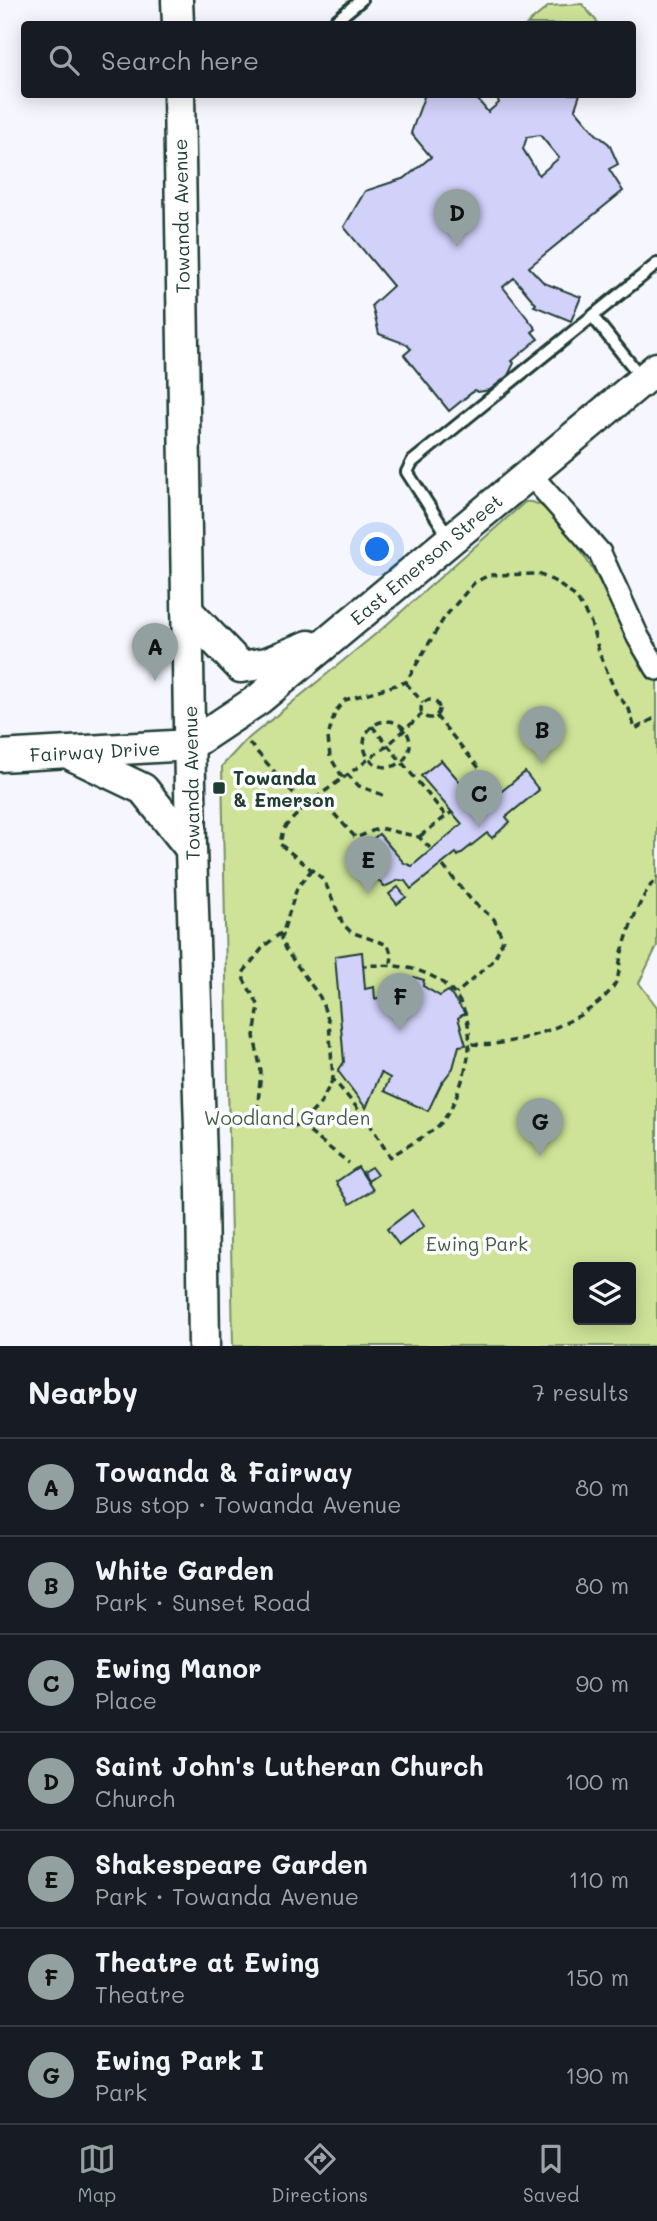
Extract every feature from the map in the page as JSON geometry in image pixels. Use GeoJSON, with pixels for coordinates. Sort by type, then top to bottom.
{"type":"FeatureCollection","features":[{"type":"Feature","properties":{"kind":"main road"},"geometry":{"type":"LineString","coordinates":[[177,0],[178,21]]}},
{"type":"Feature","properties":{"kind":"main road","name":"Towanda Avenue"},"geometry":{"type":"LineString","coordinates":[[179,98],[191,849],[204,1346]]}},
{"type":"Feature","properties":{"kind":"main road","name":"East Emerson Street"},"geometry":{"type":"LineString","coordinates":[[191,745],[259,699],[650,373]]}},
{"type":"Feature","properties":{"kind":"main road"},"geometry":{"type":"LineString","coordinates":[[189,612],[241,667],[267,663],[336,635]]}},
{"type":"Feature","properties":{"kind":"main road","name":"Fairway Drive"},"geometry":{"type":"LineString","coordinates":[[0,756],[191,745]]}},
{"type":"Feature","properties":{"kind":"main road"},"geometry":{"type":"LineString","coordinates":[[67,753],[142,789],[191,849]]}},
{"type":"Feature","properties":{"kind":"street"},"geometry":{"type":"LineString","coordinates":[[529,473],[600,553],[638,637],[657,670]]}},
{"type":"Feature","properties":{"kind":"lane"},"geometry":{"type":"LineString","coordinates":[[336,21],[361,0]]}},
{"type":"Feature","properties":{"kind":"lane"},"geometry":{"type":"LineString","coordinates":[[450,539],[407,472],[412,462],[657,264]]}},
{"type":"Feature","properties":{"kind":"lane"},"geometry":{"type":"LineString","coordinates":[[593,317],[650,373]]}},
{"type":"Feature","properties":{"kind":"path"},"geometry":{"type":"LineString","coordinates":[[383,795],[359,786],[345,776],[330,757],[328,737],[335,712],[345,700],[406,682],[444,618],[474,583],[489,575],[538,574],[554,581],[576,597],[591,622],[600,655],[616,693],[629,709],[635,729],[653,719],[657,720]]}},
{"type":"Feature","properties":{"kind":"path"},"geometry":{"type":"LineString","coordinates":[[391,963],[391,950],[383,941],[351,932],[343,924],[331,890],[312,869],[280,844],[283,829],[305,806],[369,760],[422,714],[423,703],[406,682]]}},
{"type":"Feature","properties":{"kind":"path"},"geometry":{"type":"LineString","coordinates":[[422,714],[430,718],[436,716],[439,711],[437,702],[428,699],[423,703]]}},
{"type":"Feature","properties":{"kind":"path"},"geometry":{"type":"LineString","coordinates":[[436,716],[489,780]]}},
{"type":"Feature","properties":{"kind":"path"},"geometry":{"type":"LineString","coordinates":[[388,721],[405,729],[411,747],[402,762],[385,768],[369,760],[363,741],[372,726],[388,721]]}},
{"type":"Feature","properties":{"kind":"path"},"geometry":{"type":"LineString","coordinates":[[372,726],[446,816]]}},
{"type":"Feature","properties":{"kind":"path"},"geometry":{"type":"LineString","coordinates":[[249,743],[305,806]]}},
{"type":"Feature","properties":{"kind":"path"},"geometry":{"type":"LineString","coordinates":[[318,796],[356,838],[379,828],[419,836],[430,848]]}},
{"type":"Feature","properties":{"kind":"path"},"geometry":{"type":"LineString","coordinates":[[419,836],[452,812]]}},
{"type":"Feature","properties":{"kind":"path"},"geometry":{"type":"LineString","coordinates":[[443,866],[472,901],[494,919],[503,940],[494,960],[456,994]]}},
{"type":"Feature","properties":{"kind":"path"},"geometry":{"type":"LineString","coordinates":[[282,932],[285,949],[311,981],[329,1022],[333,1079],[320,1104],[300,1125],[274,1127],[264,1122],[257,1113],[261,1071],[254,1036],[259,1006],[244,980],[248,963],[282,932],[297,888],[312,869]]}},
{"type":"Feature","properties":{"kind":"path"},"geometry":{"type":"LineString","coordinates":[[471,1044],[492,1047],[548,1032],[603,997],[618,978],[621,956],[638,903],[657,877]]}},
{"type":"Feature","properties":{"kind":"path"},"geometry":{"type":"LineString","coordinates":[[333,1079],[368,1121],[390,1157],[439,1125],[447,1115],[461,1084],[471,1044],[468,1020],[456,994],[433,977],[391,963],[363,966]]}},
{"type":"Feature","properties":{"kind":"path"},"geometry":{"type":"LineString","coordinates":[[300,1125],[349,1163]]}},
{"type":"Feature","properties":{"kind":"green space"},"geometry":{"type":"Polygon","coordinates":[[[582,4],[596,21],[531,21],[549,6],[582,4]]]}},
{"type":"Feature","properties":{"kind":"green space"},"geometry":{"type":"Polygon","coordinates":[[[525,502],[541,506],[559,522],[578,546],[657,681],[657,946],[639,983],[657,1007],[657,1346],[233,1346],[222,766],[244,742],[383,628],[525,502]]]}},
{"type":"Feature","properties":{"kind":"building"},"geometry":{"type":"Polygon","coordinates":[[[424,98],[476,98],[488,112],[499,103],[497,98],[579,98],[575,109],[596,134],[609,144],[618,164],[609,169],[623,191],[529,267],[544,283],[581,297],[571,321],[534,306],[536,304],[514,278],[503,287],[536,329],[532,332],[538,339],[512,361],[514,363],[502,388],[478,392],[475,390],[449,411],[404,355],[411,349],[406,344],[379,334],[372,305],[393,286],[344,227],[365,191],[405,178],[431,157],[411,133],[424,98]],[[540,135],[527,137],[523,149],[539,175],[559,158],[540,135]]]}},
{"type":"Feature","properties":{"kind":"building"},"geometry":{"type":"Polygon","coordinates":[[[441,760],[475,799],[484,795],[491,800],[525,772],[539,790],[506,817],[510,822],[492,838],[487,833],[458,856],[456,853],[411,889],[405,881],[399,880],[384,887],[356,853],[379,834],[404,863],[412,866],[462,824],[421,776],[441,760]]]}},
{"type":"Feature","properties":{"kind":"building"},"geometry":{"type":"Polygon","coordinates":[[[398,887],[406,897],[397,904],[389,894],[398,887]]]}},
{"type":"Feature","properties":{"kind":"building"},"geometry":{"type":"Polygon","coordinates":[[[362,952],[365,989],[374,987],[375,999],[390,994],[387,983],[413,983],[414,977],[424,980],[423,986],[440,996],[448,991],[465,1013],[458,1018],[466,1045],[459,1046],[453,1068],[441,1084],[428,1111],[384,1091],[390,1078],[381,1073],[366,1108],[338,1071],[344,1062],[335,956],[362,952]]]}},
{"type":"Feature","properties":{"kind":"building"},"geometry":{"type":"Polygon","coordinates":[[[358,1167],[373,1190],[350,1204],[336,1182],[358,1167]]]}},
{"type":"Feature","properties":{"kind":"building"},"geometry":{"type":"Polygon","coordinates":[[[371,1167],[377,1175],[368,1181],[363,1172],[371,1167]]]}},
{"type":"Feature","properties":{"kind":"building"},"geometry":{"type":"Polygon","coordinates":[[[412,1210],[424,1226],[399,1245],[387,1229],[412,1210]]]}},
{"type":"Feature","properties":{"kind":"place","name":"Saint John's Lutheran Church"},"geometry":{"type":"Point","coordinates":[457,247]}},
{"type":"Feature","properties":{"kind":"place","name":"Towanda & Fairway"},"geometry":{"type":"Point","coordinates":[155,681]}},
{"type":"Feature","properties":{"kind":"place","name":"White Garden"},"geometry":{"type":"Point","coordinates":[542,764]}},
{"type":"Feature","properties":{"kind":"place","name":"Towanda & Emerson"},"geometry":{"type":"Point","coordinates":[219,788]}},
{"type":"Feature","properties":{"kind":"place","name":"Ewing Manor"},"geometry":{"type":"Point","coordinates":[479,828]}},
{"type":"Feature","properties":{"kind":"place","name":"Shakespeare Garden"},"geometry":{"type":"Point","coordinates":[368,894]}},
{"type":"Feature","properties":{"kind":"place","name":"Theatre at Ewing"},"geometry":{"type":"Point","coordinates":[400,1031]}},
{"type":"Feature","properties":{"kind":"place","name":"Ewing Park I"},"geometry":{"type":"Point","coordinates":[540,1156]}},
{"type":"Feature","properties":{"kind":"park label","name":"Woodland Garden"},"geometry":{"type":"Point","coordinates":[287,1117]}},
{"type":"Feature","properties":{"kind":"park label","name":"Ewing Park"},"geometry":{"type":"Point","coordinates":[477,1243]}}]}
